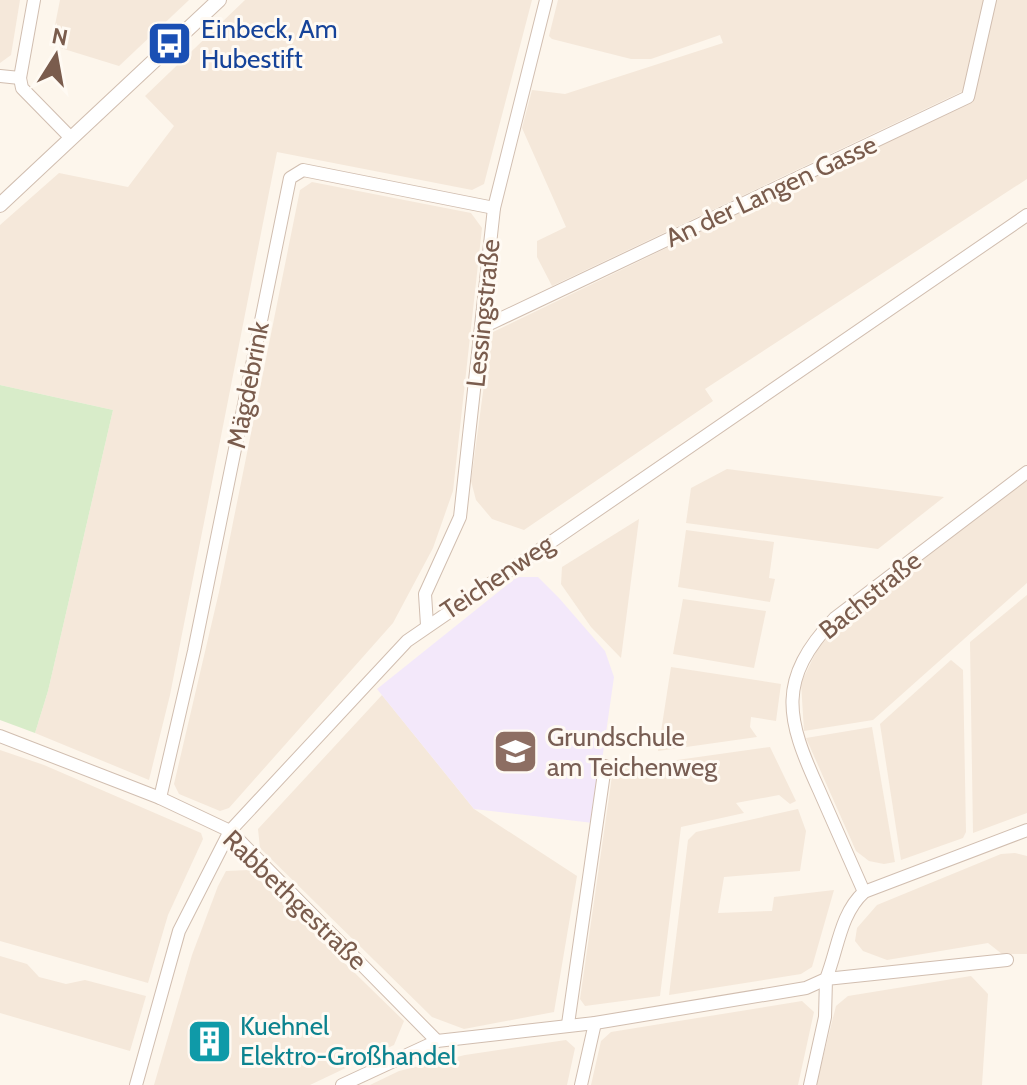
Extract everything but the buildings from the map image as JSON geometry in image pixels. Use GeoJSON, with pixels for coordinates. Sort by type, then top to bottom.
{"type":"FeatureCollection","features":[{"type":"Feature","properties":{"kind":"street"},"geometry":{"type":"LineString","coordinates":[[34,0],[20,78],[22,88],[70,137]]}},
{"type":"Feature","properties":{"kind":"street"},"geometry":{"type":"LineString","coordinates":[[0,205],[219,0]]}},
{"type":"Feature","properties":{"kind":"street","name":"Lessingstraße"},"geometry":{"type":"LineString","coordinates":[[427,625],[425,594],[460,517],[494,208],[546,0]]}},
{"type":"Feature","properties":{"kind":"street","name":"An der Langen Gasse"},"geometry":{"type":"LineString","coordinates":[[483,327],[968,97],[990,0]]}},
{"type":"Feature","properties":{"kind":"street"},"geometry":{"type":"LineString","coordinates":[[0,76],[20,78]]}},
{"type":"Feature","properties":{"kind":"street","name":"Mägdebrink"},"geometry":{"type":"LineString","coordinates":[[160,798],[197,636],[290,178],[303,170],[494,208]]}},
{"type":"Feature","properties":{"kind":"street","name":"Teichenweg"},"geometry":{"type":"LineString","coordinates":[[136,1085],[179,931],[230,831],[407,641],[1027,215]]}},
{"type":"Feature","properties":{"kind":"street","name":"Bachstraße"},"geometry":{"type":"LineString","coordinates":[[864,892],[796,739],[791,710],[797,673],[811,643],[835,618],[1027,472]]}},
{"type":"Feature","properties":{"kind":"street","name":"Rabbethgestraße"},"geometry":{"type":"LineString","coordinates":[[0,736],[160,798],[230,831],[437,1041]]}},
{"type":"Feature","properties":{"kind":"street"},"geometry":{"type":"LineString","coordinates":[[568,1024],[605,766]]}},
{"type":"Feature","properties":{"kind":"street"},"geometry":{"type":"LineString","coordinates":[[810,1085],[825,1017],[826,979],[851,903],[864,892],[1024,835]]}},
{"type":"Feature","properties":{"kind":"street"},"geometry":{"type":"LineString","coordinates":[[342,1085],[437,1041],[595,1023],[806,988],[826,979],[1007,960]]}},
{"type":"Feature","properties":{"kind":"street"},"geometry":{"type":"LineString","coordinates":[[581,1085],[595,1023]]}},
{"type":"Feature","properties":{"kind":"shaded area"},"geometry":{"type":"Polygon","coordinates":[[[0,0],[20,0],[11,55],[0,63],[0,0]]]}},
{"type":"Feature","properties":{"kind":"shaded area"},"geometry":{"type":"Polygon","coordinates":[[[60,0],[189,0],[119,66],[51,45],[60,0]]]}},
{"type":"Feature","properties":{"kind":"shaded area"},"geometry":{"type":"Polygon","coordinates":[[[245,0],[532,0],[484,184],[472,190],[277,152],[170,695],[149,780],[35,733],[48,691],[113,410],[0,385],[0,225],[59,173],[128,187],[174,126],[145,96],[245,0]]]}},
{"type":"Feature","properties":{"kind":"shaded area"},"geometry":{"type":"Polygon","coordinates":[[[558,0],[985,0],[963,91],[552,286],[537,257],[537,241],[566,227],[522,128],[532,90],[565,94],[723,43],[720,35],[651,59],[631,59],[552,39],[549,36],[558,0]]]}},
{"type":"Feature","properties":{"kind":"shaded area"},"geometry":{"type":"Polygon","coordinates":[[[993,0],[1027,0],[1027,179],[705,389],[713,401],[524,530],[492,519],[476,500],[471,481],[491,333],[968,102],[993,0]]]}},
{"type":"Feature","properties":{"kind":"shaded area"},"geometry":{"type":"Polygon","coordinates":[[[312,182],[471,213],[482,228],[453,491],[433,548],[393,623],[229,808],[220,811],[179,794],[174,784],[219,592],[300,190],[312,182]]]}},
{"type":"Feature","properties":{"kind":"shaded area"},"geometry":{"type":"Polygon","coordinates":[[[727,469],[944,497],[878,549],[686,523],[691,488],[727,469]]]}},
{"type":"Feature","properties":{"kind":"shaded area"},"geometry":{"type":"Polygon","coordinates":[[[1027,479],[1027,583],[873,720],[804,731],[801,683],[819,646],[866,604],[1027,479]]]}},
{"type":"Feature","properties":{"kind":"shaded area"},"geometry":{"type":"Polygon","coordinates":[[[639,519],[621,658],[591,627],[561,584],[562,567],[639,519]]]}},
{"type":"Feature","properties":{"kind":"shaded area"},"geometry":{"type":"Polygon","coordinates":[[[686,530],[774,542],[769,578],[775,579],[770,602],[678,587],[686,530]]]}},
{"type":"Feature","properties":{"kind":"shaded area","name":"Grundschule am Teichenweg"},"geometry":{"type":"Polygon","coordinates":[[[517,577],[538,577],[559,598],[605,651],[614,677],[593,823],[474,809],[377,689],[517,577]]]}},
{"type":"Feature","properties":{"kind":"shaded area"},"geometry":{"type":"Polygon","coordinates":[[[1027,595],[1027,813],[973,833],[970,642],[1027,595]]]}},
{"type":"Feature","properties":{"kind":"shaded area"},"geometry":{"type":"Polygon","coordinates":[[[683,599],[766,611],[754,668],[673,654],[683,599]]]}},
{"type":"Feature","properties":{"kind":"shaded area"},"geometry":{"type":"Polygon","coordinates":[[[951,660],[963,670],[966,832],[963,838],[901,860],[880,724],[951,660]]]}},
{"type":"Feature","properties":{"kind":"shaded area"},"geometry":{"type":"Polygon","coordinates":[[[671,667],[781,684],[776,721],[751,717],[750,727],[757,737],[658,751],[671,667]]]}},
{"type":"Feature","properties":{"kind":"shaded area"},"geometry":{"type":"Polygon","coordinates":[[[382,695],[474,809],[577,876],[554,1012],[464,1029],[432,1017],[260,848],[258,829],[382,695]]]}},
{"type":"Feature","properties":{"kind":"shaded area"},"geometry":{"type":"Polygon","coordinates":[[[872,727],[895,862],[884,864],[869,861],[856,851],[806,738],[872,727]]]}},
{"type":"Feature","properties":{"kind":"shaded area"},"geometry":{"type":"Polygon","coordinates":[[[770,747],[796,801],[790,804],[779,795],[736,803],[744,813],[681,827],[660,996],[585,1006],[580,999],[613,769],[770,747]]]}},
{"type":"Feature","properties":{"kind":"shaded area"},"geometry":{"type":"Polygon","coordinates":[[[0,750],[44,765],[201,833],[203,839],[168,915],[148,983],[0,941],[0,750]]]}},
{"type":"Feature","properties":{"kind":"shaded area"},"geometry":{"type":"Polygon","coordinates":[[[798,809],[806,831],[800,871],[724,877],[718,913],[772,911],[774,897],[834,890],[812,967],[801,974],[669,995],[688,840],[696,832],[798,809]]]}},
{"type":"Feature","properties":{"kind":"shaded area"},"geometry":{"type":"Polygon","coordinates":[[[1001,854],[1027,856],[1027,954],[1002,954],[988,943],[887,960],[863,951],[855,941],[857,928],[877,905],[1001,854]]]}},
{"type":"Feature","properties":{"kind":"shaded area"},"geometry":{"type":"Polygon","coordinates":[[[249,870],[404,1021],[394,1045],[310,1085],[154,1085],[192,955],[218,886],[226,871],[249,870]]]}},
{"type":"Feature","properties":{"kind":"shaded area"},"geometry":{"type":"Polygon","coordinates":[[[0,956],[27,964],[39,977],[66,984],[85,980],[146,996],[130,1051],[0,1013],[0,956]]]}},
{"type":"Feature","properties":{"kind":"shaded area"},"geometry":{"type":"Polygon","coordinates":[[[971,976],[988,994],[982,1085],[816,1085],[836,1006],[848,996],[971,976]]]}},
{"type":"Feature","properties":{"kind":"shaded area"},"geometry":{"type":"Polygon","coordinates":[[[802,1001],[814,1012],[798,1085],[591,1085],[601,1041],[611,1032],[802,1001]]]}},
{"type":"Feature","properties":{"kind":"shaded area"},"geometry":{"type":"Polygon","coordinates":[[[566,1040],[575,1048],[567,1085],[370,1085],[399,1071],[465,1055],[566,1040]]]}},
{"type":"Feature","properties":{"kind":"green space"},"geometry":{"type":"Polygon","coordinates":[[[0,385],[113,410],[48,691],[35,733],[0,720],[0,385]]]}},
{"type":"Feature","properties":{"kind":"place","name":"Einbeck, Am Hubestift"},"geometry":{"type":"Point","coordinates":[170,44]}},
{"type":"Feature","properties":{"kind":"place","name":"Grundschule am Teichenweg"},"geometry":{"type":"Point","coordinates":[516,752]}},
{"type":"Feature","properties":{"kind":"place","name":"Kuehnel Elektro-Großhandel"},"geometry":{"type":"Point","coordinates":[209,1041]}}]}
